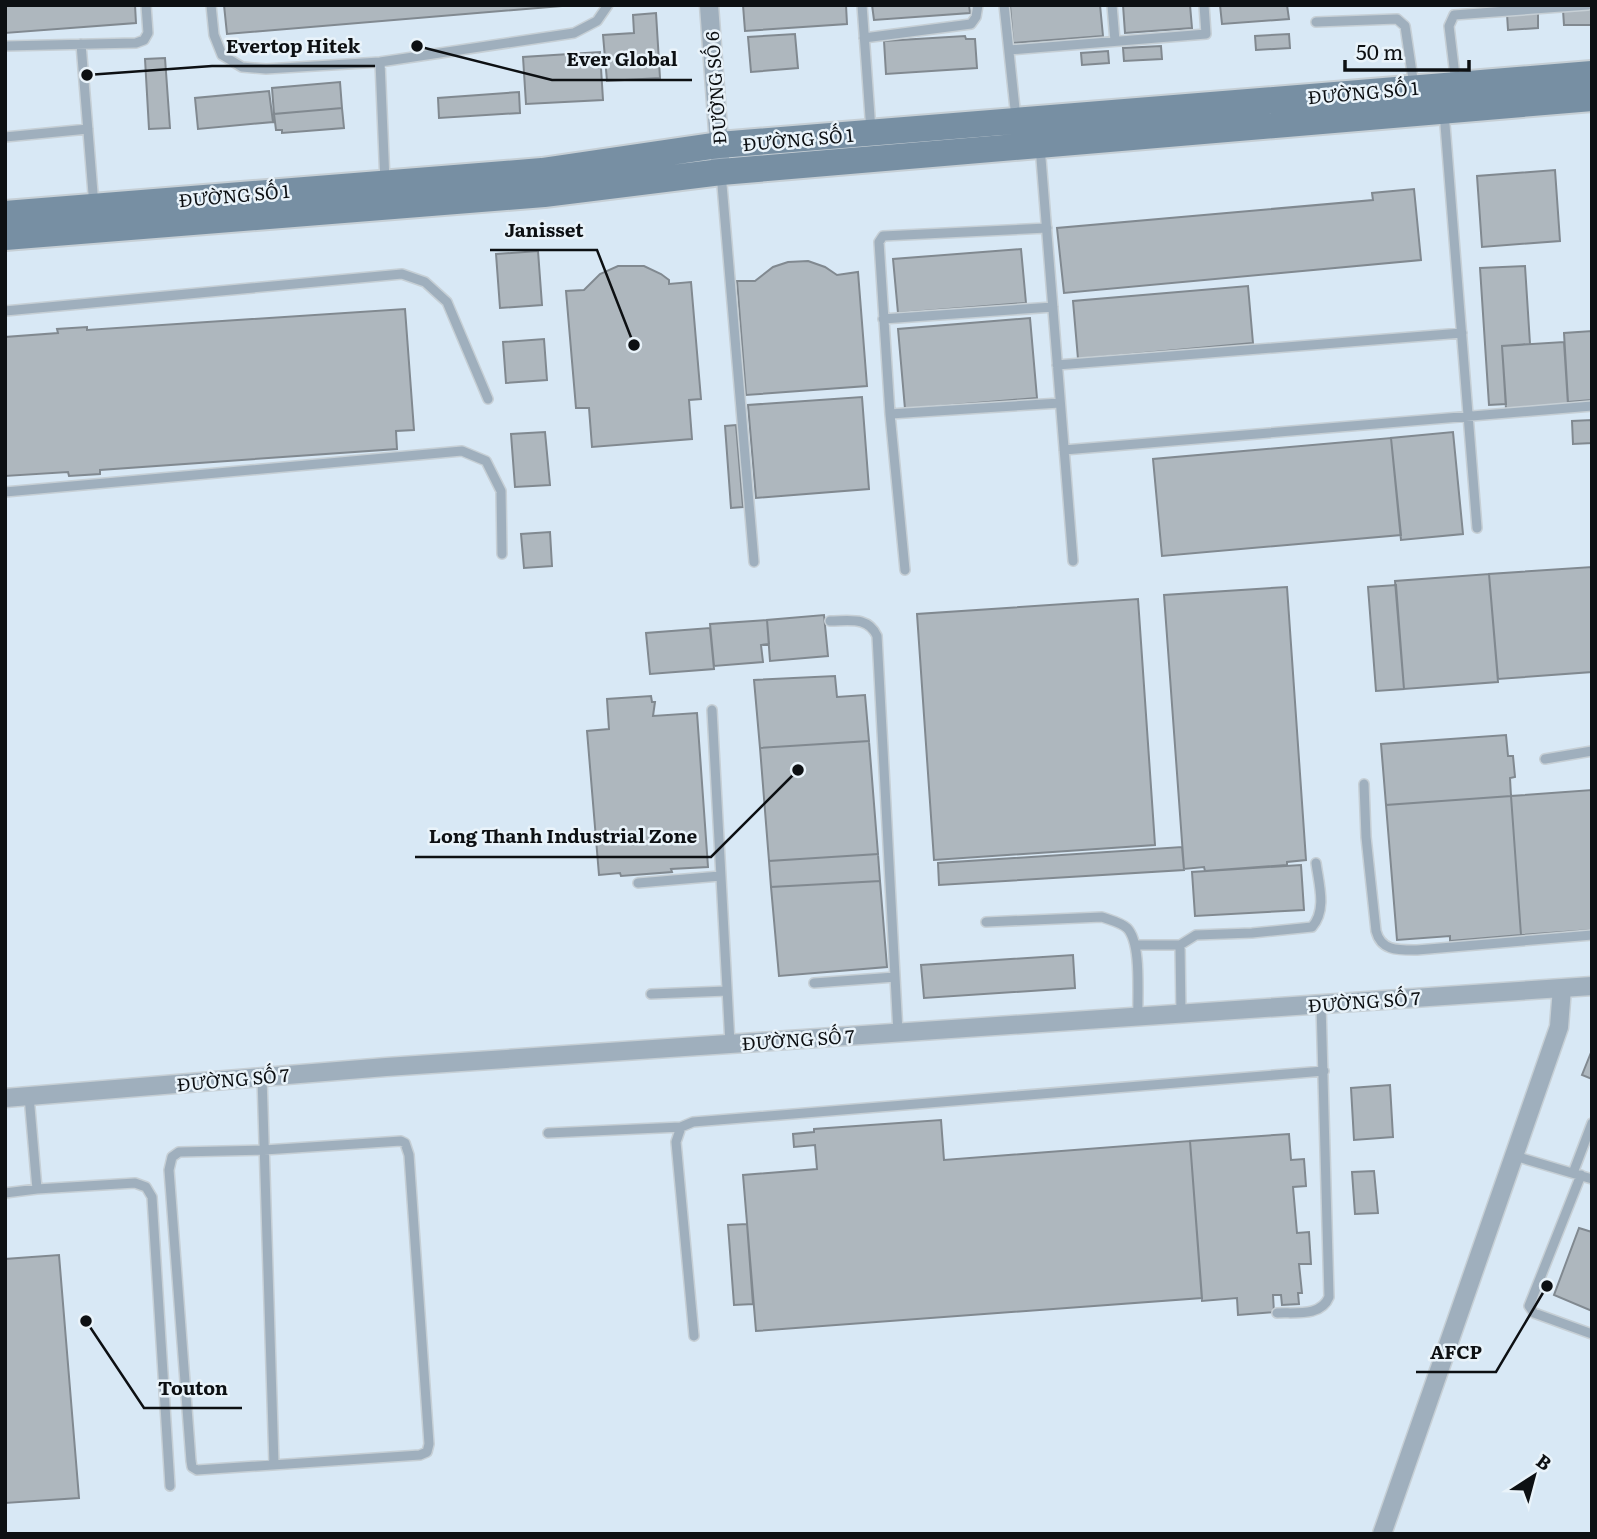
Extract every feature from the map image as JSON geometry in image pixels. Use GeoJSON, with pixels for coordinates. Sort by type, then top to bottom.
{"type":"FeatureCollection","features":[{"type":"Feature","properties":{"kind":"street","name":"ĐƯỜNG SỐ 6"},"geometry":{"type":"LineString","coordinates":[[709,5],[721,172]]}},
{"type":"Feature","properties":{"kind":"street","name":"ĐƯỜNG SỐ 1"},"geometry":{"type":"LineString","coordinates":[[5,214],[542,171],[719,145],[1592,74]]}},
{"type":"Feature","properties":{"kind":"street","name":"ĐƯỜNG SỐ 1"},"geometry":{"type":"LineString","coordinates":[[5,237],[544,194],[721,172],[1592,98]]}},
{"type":"Feature","properties":{"kind":"street","name":"ĐƯỜNG SỐ 7"},"geometry":{"type":"LineString","coordinates":[[5,1098],[261,1077],[1592,986]]}},
{"type":"Feature","properties":{"kind":"street"},"geometry":{"type":"LineString","coordinates":[[1382,1534],[1559,1027],[1562,988]]}},
{"type":"Feature","properties":{"kind":"lane"},"geometry":{"type":"LineString","coordinates":[[5,46],[135,43],[144,40],[148,33],[146,5]]}},
{"type":"Feature","properties":{"kind":"lane"},"geometry":{"type":"LineString","coordinates":[[211,5],[214,36],[222,55],[242,67],[266,69],[380,62],[574,33],[597,21],[608,5]]}},
{"type":"Feature","properties":{"kind":"lane"},"geometry":{"type":"LineString","coordinates":[[862,5],[872,132]]}},
{"type":"Feature","properties":{"kind":"lane"},"geometry":{"type":"LineString","coordinates":[[864,38],[971,24],[976,18],[978,5]]}},
{"type":"Feature","properties":{"kind":"lane"},"geometry":{"type":"LineString","coordinates":[[1004,5],[1017,121]]}},
{"type":"Feature","properties":{"kind":"lane"},"geometry":{"type":"LineString","coordinates":[[1112,5],[1115,41]]}},
{"type":"Feature","properties":{"kind":"lane"},"geometry":{"type":"LineString","coordinates":[[1009,50],[1206,34],[1203,5]]}},
{"type":"Feature","properties":{"kind":"lane"},"geometry":{"type":"LineString","coordinates":[[1456,85],[1449,26],[1454,15],[1588,5]]}},
{"type":"Feature","properties":{"kind":"lane"},"geometry":{"type":"LineString","coordinates":[[1316,22],[1397,19],[1405,26],[1414,88]]}},
{"type":"Feature","properties":{"kind":"lane"},"geometry":{"type":"LineString","coordinates":[[81,44],[94,207]]}},
{"type":"Feature","properties":{"kind":"lane"},"geometry":{"type":"LineString","coordinates":[[380,62],[385,183]]}},
{"type":"Feature","properties":{"kind":"lane"},"geometry":{"type":"LineString","coordinates":[[1444,110],[1476,528]]}},
{"type":"Feature","properties":{"kind":"lane"},"geometry":{"type":"LineString","coordinates":[[5,137],[88,129]]}},
{"type":"Feature","properties":{"kind":"lane"},"geometry":{"type":"LineString","coordinates":[[1040,144],[1073,561]]}},
{"type":"Feature","properties":{"kind":"lane"},"geometry":{"type":"LineString","coordinates":[[721,172],[754,562]]}},
{"type":"Feature","properties":{"kind":"lane"},"geometry":{"type":"LineString","coordinates":[[905,570],[878,247],[883,236],[1046,228]]}},
{"type":"Feature","properties":{"kind":"lane"},"geometry":{"type":"LineString","coordinates":[[5,311],[402,274],[425,282],[447,302],[488,399]]}},
{"type":"Feature","properties":{"kind":"lane"},"geometry":{"type":"LineString","coordinates":[[883,319],[1053,307]]}},
{"type":"Feature","properties":{"kind":"lane"},"geometry":{"type":"LineString","coordinates":[[1058,365],[1461,333]]}},
{"type":"Feature","properties":{"kind":"lane"},"geometry":{"type":"LineString","coordinates":[[890,414],[1060,403]]}},
{"type":"Feature","properties":{"kind":"lane"},"geometry":{"type":"LineString","coordinates":[[1064,450],[1592,406]]}},
{"type":"Feature","properties":{"kind":"lane"},"geometry":{"type":"LineString","coordinates":[[5,492],[462,451],[486,461],[501,491],[502,554]]}},
{"type":"Feature","properties":{"kind":"lane"},"geometry":{"type":"LineString","coordinates":[[830,621],[867,622],[877,636],[898,1033]]}},
{"type":"Feature","properties":{"kind":"lane"},"geometry":{"type":"LineString","coordinates":[[712,710],[730,1044]]}},
{"type":"Feature","properties":{"kind":"lane"},"geometry":{"type":"LineString","coordinates":[[1545,759],[1592,751]]}},
{"type":"Feature","properties":{"kind":"lane"},"geometry":{"type":"LineString","coordinates":[[1363,784],[1376,931],[1379,941],[1385,946],[1416,950],[1592,934]]}},
{"type":"Feature","properties":{"kind":"lane"},"geometry":{"type":"LineString","coordinates":[[1136,945],[1180,945],[1195,935],[1264,933],[1312,928],[1319,919],[1321,903],[1317,863]]}},
{"type":"Feature","properties":{"kind":"lane"},"geometry":{"type":"LineString","coordinates":[[638,883],[720,876]]}},
{"type":"Feature","properties":{"kind":"lane"},"geometry":{"type":"LineString","coordinates":[[986,922],[1101,917],[1117,921],[1129,930],[1136,945],[1138,1017]]}},
{"type":"Feature","properties":{"kind":"lane"},"geometry":{"type":"LineString","coordinates":[[1180,945],[1181,1014]]}},
{"type":"Feature","properties":{"kind":"lane"},"geometry":{"type":"LineString","coordinates":[[814,984],[895,977]]}},
{"type":"Feature","properties":{"kind":"lane"},"geometry":{"type":"LineString","coordinates":[[651,994],[727,991]]}},
{"type":"Feature","properties":{"kind":"lane"},"geometry":{"type":"LineString","coordinates":[[1277,1313],[1317,1311],[1323,1308],[1329,1297],[1321,1004]]}},
{"type":"Feature","properties":{"kind":"lane"},"geometry":{"type":"LineString","coordinates":[[548,1133],[681,1128],[693,1122],[1324,1071]]}},
{"type":"Feature","properties":{"kind":"lane"},"geometry":{"type":"LineString","coordinates":[[261,1077],[274,1464]]}},
{"type":"Feature","properties":{"kind":"lane"},"geometry":{"type":"LineString","coordinates":[[29,1096],[37,1189]]}},
{"type":"Feature","properties":{"kind":"lane"},"geometry":{"type":"LineString","coordinates":[[1592,1123],[1577,1174],[1529,1306],[1534,1313],[1592,1334]]}},
{"type":"Feature","properties":{"kind":"lane"},"geometry":{"type":"LineString","coordinates":[[681,1128],[676,1142],[694,1336]]}},
{"type":"Feature","properties":{"kind":"lane"},"geometry":{"type":"LineString","coordinates":[[401,1141],[408,1148],[429,1444],[427,1451],[420,1455],[274,1464],[204,1471],[192,1467],[169,1170],[172,1157],[179,1152],[264,1150],[401,1141]]}},
{"type":"Feature","properties":{"kind":"lane"},"geometry":{"type":"LineString","coordinates":[[1515,1156],[1592,1179]]}},
{"type":"Feature","properties":{"kind":"lane"},"geometry":{"type":"LineString","coordinates":[[5,1194],[37,1189],[135,1183],[146,1187],[152,1197],[170,1486]]}},
{"type":"Feature","properties":{"kind":"shaded area"},"geometry":{"type":"Polygon","coordinates":[[[5,5],[1592,5],[1592,1534],[5,1534],[5,5]]]}},
{"type":"Feature","properties":{"kind":"building"},"geometry":{"type":"Polygon","coordinates":[[[5,5],[135,5],[136,23],[5,33],[5,5]]]}},
{"type":"Feature","properties":{"kind":"building"},"geometry":{"type":"Polygon","coordinates":[[[224,5],[574,5],[227,34],[224,5]]]}},
{"type":"Feature","properties":{"kind":"building"},"geometry":{"type":"Polygon","coordinates":[[[743,5],[846,5],[847,24],[745,31],[743,5]]]}},
{"type":"Feature","properties":{"kind":"building"},"geometry":{"type":"Polygon","coordinates":[[[872,5],[969,5],[970,13],[874,20],[872,5]]]}},
{"type":"Feature","properties":{"kind":"building"},"geometry":{"type":"Polygon","coordinates":[[[1010,5],[1100,5],[1103,36],[1013,43],[1010,5]]]}},
{"type":"Feature","properties":{"kind":"building"},"geometry":{"type":"Polygon","coordinates":[[[1123,5],[1190,5],[1192,28],[1125,33],[1123,5]]]}},
{"type":"Feature","properties":{"kind":"building"},"geometry":{"type":"Polygon","coordinates":[[[1220,5],[1287,5],[1289,19],[1222,24],[1220,5]]]}},
{"type":"Feature","properties":{"kind":"building"},"geometry":{"type":"Polygon","coordinates":[[[1592,9],[1592,25],[1564,25],[1563,10],[1592,9]]]}},
{"type":"Feature","properties":{"kind":"building"},"geometry":{"type":"Polygon","coordinates":[[[656,13],[660,78],[607,81],[603,35],[634,33],[633,15],[656,13]]]}},
{"type":"Feature","properties":{"kind":"building"},"geometry":{"type":"Polygon","coordinates":[[[1538,13],[1538,28],[1508,30],[1507,14],[1538,13]]]}},
{"type":"Feature","properties":{"kind":"building"},"geometry":{"type":"Polygon","coordinates":[[[795,34],[798,68],[751,72],[748,37],[795,34]]]}},
{"type":"Feature","properties":{"kind":"building"},"geometry":{"type":"Polygon","coordinates":[[[1289,34],[1290,48],[1256,50],[1255,36],[1289,34]]]}},
{"type":"Feature","properties":{"kind":"building"},"geometry":{"type":"Polygon","coordinates":[[[965,36],[966,39],[975,39],[977,68],[886,74],[884,41],[965,36]]]}},
{"type":"Feature","properties":{"kind":"building"},"geometry":{"type":"Polygon","coordinates":[[[1161,46],[1162,59],[1124,61],[1123,48],[1161,46]]]}},
{"type":"Feature","properties":{"kind":"building"},"geometry":{"type":"Polygon","coordinates":[[[1108,51],[1109,63],[1082,65],[1081,53],[1108,51]]]}},
{"type":"Feature","properties":{"kind":"building"},"geometry":{"type":"Polygon","coordinates":[[[600,52],[603,100],[526,104],[523,57],[600,52]]]}},
{"type":"Feature","properties":{"kind":"building"},"geometry":{"type":"Polygon","coordinates":[[[165,58],[170,128],[149,129],[145,59],[165,58]]]}},
{"type":"Feature","properties":{"kind":"building"},"geometry":{"type":"Polygon","coordinates":[[[340,82],[342,108],[274,114],[272,88],[340,82]]]}},
{"type":"Feature","properties":{"kind":"building"},"geometry":{"type":"Polygon","coordinates":[[[269,91],[273,122],[198,129],[195,98],[269,91]]]}},
{"type":"Feature","properties":{"kind":"building"},"geometry":{"type":"Polygon","coordinates":[[[519,92],[520,113],[439,118],[438,98],[519,92]]]}},
{"type":"Feature","properties":{"kind":"building"},"geometry":{"type":"Polygon","coordinates":[[[342,108],[344,128],[282,133],[282,130],[276,130],[274,114],[342,108]]]}},
{"type":"Feature","properties":{"kind":"building"},"geometry":{"type":"Polygon","coordinates":[[[1555,170],[1560,241],[1482,247],[1477,176],[1555,170]]]}},
{"type":"Feature","properties":{"kind":"building"},"geometry":{"type":"Polygon","coordinates":[[[1414,189],[1421,260],[1064,293],[1057,228],[1373,200],[1372,193],[1414,189]]]}},
{"type":"Feature","properties":{"kind":"building"},"geometry":{"type":"Polygon","coordinates":[[[1021,249],[1026,303],[898,313],[893,259],[1021,249]]]}},
{"type":"Feature","properties":{"kind":"building"},"geometry":{"type":"Polygon","coordinates":[[[538,251],[542,305],[500,308],[496,254],[538,251]]]}},
{"type":"Feature","properties":{"kind":"building"},"geometry":{"type":"Polygon","coordinates":[[[808,261],[837,275],[858,272],[867,386],[746,395],[737,281],[755,281],[773,267],[788,262],[808,261]]]}},
{"type":"Feature","properties":{"kind":"building"},"geometry":{"type":"Polygon","coordinates":[[[618,266],[644,266],[661,274],[669,280],[669,284],[691,282],[701,399],[689,400],[692,439],[592,447],[589,408],[576,408],[566,291],[584,290],[600,274],[618,266]]]}},
{"type":"Feature","properties":{"kind":"building"},"geometry":{"type":"Polygon","coordinates":[[[1525,266],[1530,344],[1502,346],[1506,404],[1489,405],[1480,268],[1525,266]]]}},
{"type":"Feature","properties":{"kind":"building"},"geometry":{"type":"Polygon","coordinates":[[[1248,286],[1253,343],[1078,359],[1073,301],[1248,286]]]}},
{"type":"Feature","properties":{"kind":"building"},"geometry":{"type":"Polygon","coordinates":[[[405,309],[414,430],[396,431],[397,449],[100,470],[100,474],[69,476],[68,472],[5,476],[5,337],[58,333],[57,329],[87,327],[87,330],[405,309]]]}},
{"type":"Feature","properties":{"kind":"building"},"geometry":{"type":"Polygon","coordinates":[[[1030,318],[1037,398],[905,409],[898,329],[1030,318]]]}},
{"type":"Feature","properties":{"kind":"building"},"geometry":{"type":"Polygon","coordinates":[[[1592,331],[1592,400],[1568,402],[1564,333],[1592,331]]]}},
{"type":"Feature","properties":{"kind":"building"},"geometry":{"type":"Polygon","coordinates":[[[544,339],[547,380],[506,383],[503,342],[544,339]]]}},
{"type":"Feature","properties":{"kind":"building"},"geometry":{"type":"Polygon","coordinates":[[[1564,342],[1568,405],[1506,409],[1502,346],[1564,342]]]}},
{"type":"Feature","properties":{"kind":"building"},"geometry":{"type":"Polygon","coordinates":[[[862,397],[869,489],[756,498],[748,405],[862,397]]]}},
{"type":"Feature","properties":{"kind":"building"},"geometry":{"type":"Polygon","coordinates":[[[1592,420],[1592,443],[1573,444],[1572,421],[1592,420]]]}},
{"type":"Feature","properties":{"kind":"building"},"geometry":{"type":"Polygon","coordinates":[[[736,425],[743,507],[731,508],[725,426],[736,425]]]}},
{"type":"Feature","properties":{"kind":"building"},"geometry":{"type":"Polygon","coordinates":[[[545,432],[550,485],[515,487],[511,434],[545,432]]]}},
{"type":"Feature","properties":{"kind":"building"},"geometry":{"type":"Polygon","coordinates":[[[1453,432],[1463,534],[1401,540],[1391,438],[1453,432]]]}},
{"type":"Feature","properties":{"kind":"building"},"geometry":{"type":"Polygon","coordinates":[[[1391,438],[1401,535],[1162,556],[1153,459],[1391,438]]]}},
{"type":"Feature","properties":{"kind":"building"},"geometry":{"type":"Polygon","coordinates":[[[550,532],[552,566],[524,568],[521,534],[550,532]]]}},
{"type":"Feature","properties":{"kind":"building"},"geometry":{"type":"Polygon","coordinates":[[[1592,567],[1592,672],[1498,679],[1489,574],[1592,567]]]}},
{"type":"Feature","properties":{"kind":"building"},"geometry":{"type":"Polygon","coordinates":[[[1489,574],[1498,682],[1404,689],[1395,581],[1489,574]]]}},
{"type":"Feature","properties":{"kind":"building"},"geometry":{"type":"Polygon","coordinates":[[[1396,585],[1404,689],[1376,691],[1368,587],[1396,585]]]}},
{"type":"Feature","properties":{"kind":"building"},"geometry":{"type":"Polygon","coordinates":[[[1287,587],[1306,860],[1287,862],[1287,865],[1205,871],[1204,867],[1184,869],[1164,595],[1287,587]]]}},
{"type":"Feature","properties":{"kind":"building"},"geometry":{"type":"Polygon","coordinates":[[[1138,599],[1155,845],[934,860],[917,614],[1138,599]]]}},
{"type":"Feature","properties":{"kind":"building"},"geometry":{"type":"Polygon","coordinates":[[[824,615],[828,656],[770,661],[767,620],[824,615]]]}},
{"type":"Feature","properties":{"kind":"building"},"geometry":{"type":"Polygon","coordinates":[[[767,620],[769,644],[761,645],[763,662],[714,666],[710,624],[767,620]]]}},
{"type":"Feature","properties":{"kind":"building"},"geometry":{"type":"Polygon","coordinates":[[[710,628],[714,669],[650,674],[646,633],[710,628]]]}},
{"type":"Feature","properties":{"kind":"building"},"geometry":{"type":"Polygon","coordinates":[[[835,676],[837,697],[865,695],[869,741],[760,748],[754,680],[835,676]]]}},
{"type":"Feature","properties":{"kind":"building"},"geometry":{"type":"Polygon","coordinates":[[[651,696],[652,702],[655,702],[653,716],[697,713],[708,867],[621,876],[620,873],[599,875],[587,731],[609,729],[607,699],[651,696]]]}},
{"type":"Feature","properties":{"kind":"building"},"geometry":{"type":"Polygon","coordinates":[[[1506,735],[1508,756],[1513,756],[1515,777],[1510,778],[1511,796],[1386,805],[1381,744],[1506,735]]]}},
{"type":"Feature","properties":{"kind":"building"},"geometry":{"type":"Polygon","coordinates":[[[869,741],[878,854],[769,861],[760,748],[869,741]]]}},
{"type":"Feature","properties":{"kind":"building"},"geometry":{"type":"Polygon","coordinates":[[[1592,790],[1592,930],[1521,935],[1511,796],[1592,790]]]}},
{"type":"Feature","properties":{"kind":"building"},"geometry":{"type":"Polygon","coordinates":[[[1511,796],[1521,935],[1450,941],[1450,936],[1397,940],[1386,805],[1511,796]]]}},
{"type":"Feature","properties":{"kind":"building"},"geometry":{"type":"Polygon","coordinates":[[[1182,847],[1184,870],[939,885],[938,863],[1182,847]]]}},
{"type":"Feature","properties":{"kind":"building"},"geometry":{"type":"Polygon","coordinates":[[[878,854],[880,881],[771,887],[769,861],[878,854]]]}},
{"type":"Feature","properties":{"kind":"building"},"geometry":{"type":"Polygon","coordinates":[[[1301,865],[1304,910],[1195,916],[1192,872],[1301,865]]]}},
{"type":"Feature","properties":{"kind":"building"},"geometry":{"type":"Polygon","coordinates":[[[880,881],[887,967],[779,976],[771,887],[880,881]]]}},
{"type":"Feature","properties":{"kind":"building"},"geometry":{"type":"Polygon","coordinates":[[[1073,955],[1075,988],[924,998],[921,965],[1073,955]]]}},
{"type":"Feature","properties":{"kind":"building"},"geometry":{"type":"Polygon","coordinates":[[[1592,1050],[1592,1079],[1582,1075],[1592,1050]]]}},
{"type":"Feature","properties":{"kind":"building"},"geometry":{"type":"Polygon","coordinates":[[[1390,1085],[1393,1137],[1354,1140],[1351,1088],[1390,1085]]]}},
{"type":"Feature","properties":{"kind":"building"},"geometry":{"type":"Polygon","coordinates":[[[941,1120],[944,1160],[1190,1141],[1202,1298],[756,1331],[743,1175],[817,1169],[815,1145],[794,1147],[793,1134],[814,1132],[814,1129],[941,1120]]]}},
{"type":"Feature","properties":{"kind":"building"},"geometry":{"type":"Polygon","coordinates":[[[1289,1134],[1291,1160],[1304,1159],[1306,1186],[1293,1187],[1297,1233],[1309,1232],[1311,1264],[1299,1264],[1302,1293],[1298,1293],[1299,1304],[1282,1305],[1281,1295],[1273,1295],[1274,1312],[1238,1315],[1237,1298],[1202,1301],[1190,1141],[1289,1134]]]}},
{"type":"Feature","properties":{"kind":"building"},"geometry":{"type":"Polygon","coordinates":[[[1374,1171],[1378,1213],[1355,1214],[1352,1172],[1374,1171]]]}},
{"type":"Feature","properties":{"kind":"building"},"geometry":{"type":"Polygon","coordinates":[[[747,1224],[753,1304],[734,1305],[728,1225],[747,1224]]]}},
{"type":"Feature","properties":{"kind":"building"},"geometry":{"type":"Polygon","coordinates":[[[1579,1228],[1592,1232],[1592,1311],[1554,1295],[1579,1228]]]}},
{"type":"Feature","properties":{"kind":"building"},"geometry":{"type":"Polygon","coordinates":[[[59,1255],[79,1498],[5,1503],[5,1259],[59,1255]]]}},
{"type":"Feature","properties":{"kind":"place","name":"Ever Global"},"geometry":{"type":"Point","coordinates":[417,46]}},
{"type":"Feature","properties":{"kind":"place","name":"Evertop Hitek"},"geometry":{"type":"Point","coordinates":[87,75]}},
{"type":"Feature","properties":{"kind":"place","name":"Janisset"},"geometry":{"type":"Point","coordinates":[634,345]}},
{"type":"Feature","properties":{"kind":"place","name":"Long Thanh Industrial Zone"},"geometry":{"type":"Point","coordinates":[798,770]}},
{"type":"Feature","properties":{"kind":"place","name":"AFCP"},"geometry":{"type":"Point","coordinates":[1547,1286]}},
{"type":"Feature","properties":{"kind":"place","name":"Touton"},"geometry":{"type":"Point","coordinates":[86,1321]}}]}
